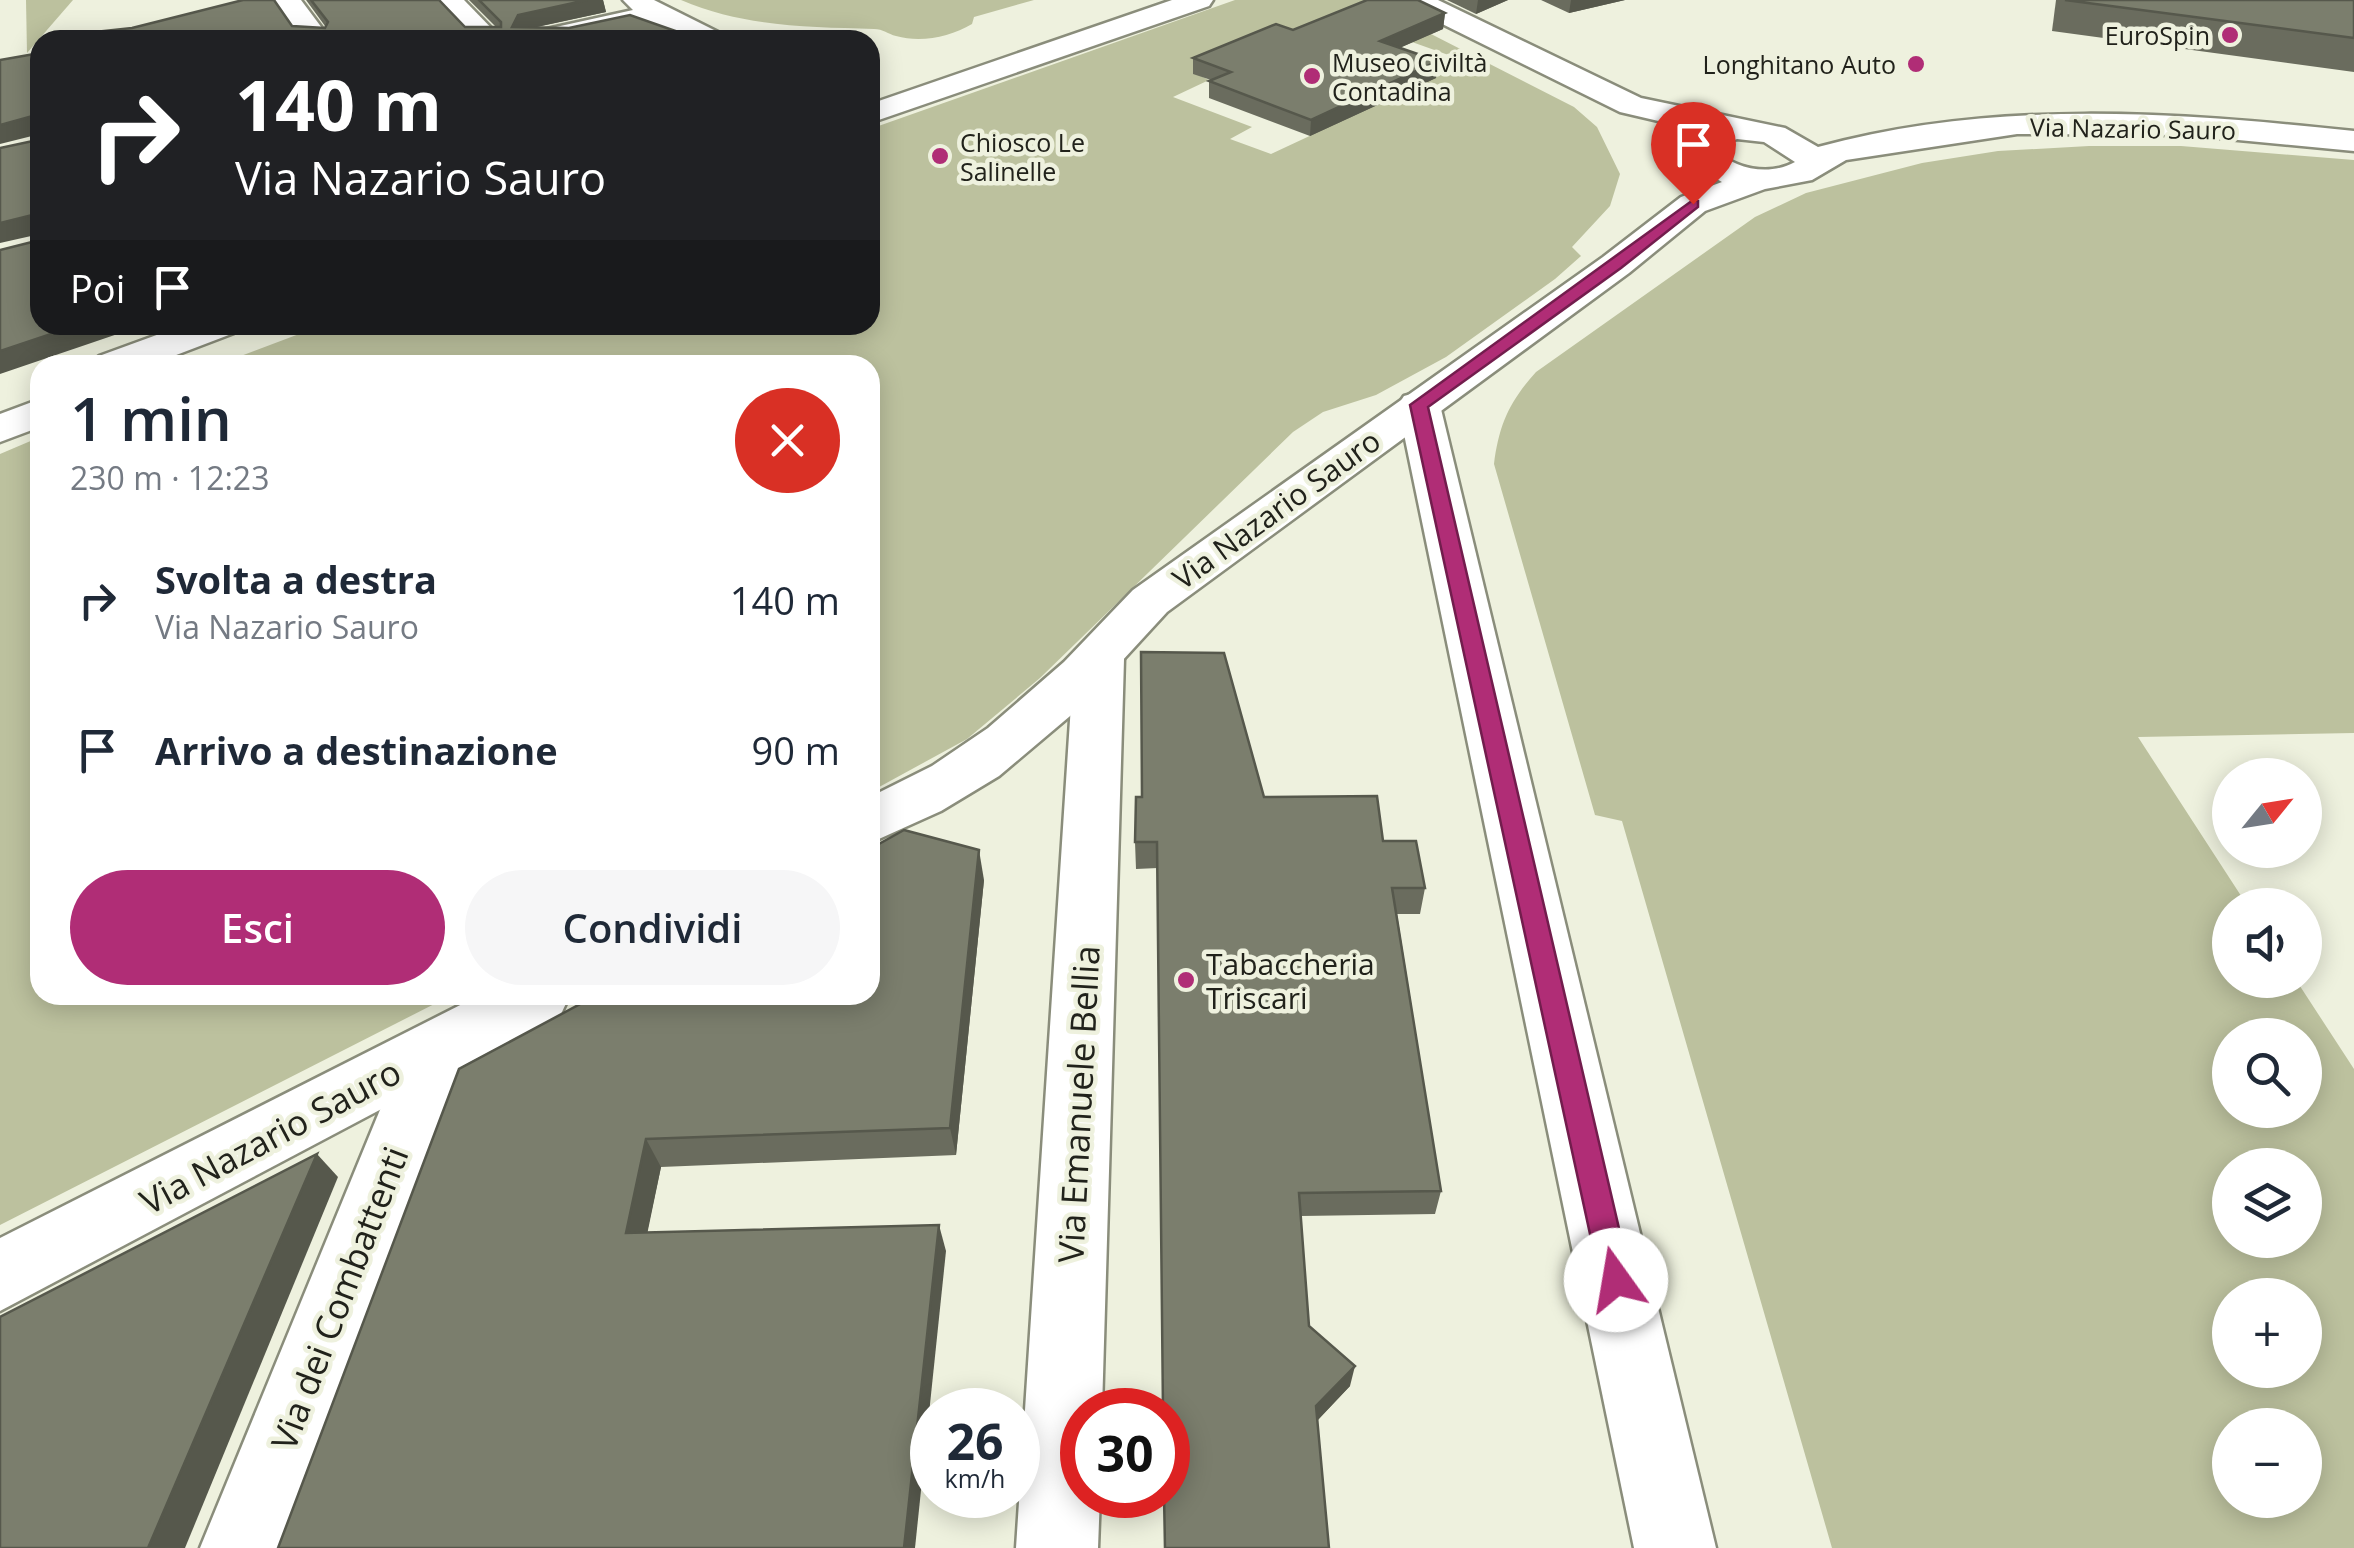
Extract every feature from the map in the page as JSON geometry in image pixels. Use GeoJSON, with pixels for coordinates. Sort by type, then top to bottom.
{"type":"FeatureCollection","features":[{"type":"Feature","properties":{"kind":"street"},"geometry":{"type":"LineString","coordinates":[[286,0],[309,30]]}},
{"type":"Feature","properties":{"kind":"street"},"geometry":{"type":"LineString","coordinates":[[448,0],[479,30]]}},
{"type":"Feature","properties":{"kind":"street"},"geometry":{"type":"LineString","coordinates":[[880,107],[1161,0]]}},
{"type":"Feature","properties":{"kind":"street"},"geometry":{"type":"LineString","coordinates":[[880,107],[1198,0]]}},
{"type":"Feature","properties":{"kind":"street"},"geometry":{"type":"LineString","coordinates":[[1416,0],[1631,105],[1760,133],[1801,146],[1811,160]]}},
{"type":"Feature","properties":{"kind":"street"},"geometry":{"type":"LineString","coordinates":[[568,30],[646,7],[692,30]]}},
{"type":"Feature","properties":{"kind":"street"},"geometry":{"type":"LineString","coordinates":[[1631,105],[1699,169],[1764,178],[1794,176],[1807,169],[1811,160]]}},
{"type":"Feature","properties":{"kind":"street","name":"Via Nazario Sauro"},"geometry":{"type":"LineString","coordinates":[[1913,137],[2119,122],[2354,141]]}},
{"type":"Feature","properties":{"kind":"street"},"geometry":{"type":"LineString","coordinates":[[1699,169],[1714,133],[1913,137]]}},
{"type":"Feature","properties":{"kind":"street"},"geometry":{"type":"LineString","coordinates":[[1811,160],[1913,137]]}},
{"type":"Feature","properties":{"kind":"street","name":"Via Nazario Sauro"},"geometry":{"type":"LineString","coordinates":[[880,817],[952,779],[1016,734],[1099,659],[1150,601],[1616,265],[1699,169]]}},
{"type":"Feature","properties":{"kind":"street"},"geometry":{"type":"LineString","coordinates":[[140,355],[193,335]]}},
{"type":"Feature","properties":{"kind":"street"},"geometry":{"type":"LineString","coordinates":[[184,355],[237,335]]}},
{"type":"Feature","properties":{"kind":"street"},"geometry":{"type":"LineString","coordinates":[[0,407],[30,396]]}},
{"type":"Feature","properties":{"kind":"street"},"geometry":{"type":"LineString","coordinates":[[1419,405],[1675,1548]]}},
{"type":"Feature","properties":{"kind":"street"},"geometry":{"type":"LineString","coordinates":[[0,429],[30,416]]}},
{"type":"Feature","properties":{"kind":"street","name":"Via Emanuele Bellia"},"geometry":{"type":"LineString","coordinates":[[1057,1548],[1099,659]]}},
{"type":"Feature","properties":{"kind":"street","name":"Via Nazario Sauro"},"geometry":{"type":"LineString","coordinates":[[0,1276],[520,1005]]}},
{"type":"Feature","properties":{"kind":"street","name":"Via dei Combattenti"},"geometry":{"type":"LineString","coordinates":[[241,1548],[436,1048]]}},
{"type":"Feature","properties":{"kind":"green space"},"geometry":{"type":"Polygon","coordinates":[[[26,0],[73,0],[47,30],[30,30],[27,53],[26,0]]]}},
{"type":"Feature","properties":{"kind":"green space"},"geometry":{"type":"Polygon","coordinates":[[[681,0],[1034,0],[974,17],[972,24],[954,32],[915,39],[877,29],[752,21],[681,0]]]}},
{"type":"Feature","properties":{"kind":"green space"},"geometry":{"type":"Polygon","coordinates":[[[1235,0],[1363,0],[1418,28],[1195,73],[1209,80],[1173,97],[1252,127],[1230,139],[1271,154],[1468,62],[1412,42],[1431,34],[1574,107],[1597,127],[1620,174],[1610,206],[1572,247],[1581,256],[1555,279],[1446,357],[1376,395],[1323,412],[1293,432],[1040,678],[967,739],[880,787],[880,355],[244,355],[296,335],[880,335],[880,125],[1235,0]]]}},
{"type":"Feature","properties":{"kind":"green space"},"geometry":{"type":"Polygon","coordinates":[[[2089,146],[2181,146],[2354,160],[2354,733],[2138,737],[2212,851],[2212,868],[2223,868],[2236,888],[2212,888],[2212,998],[2308,998],[2321,1018],[2212,1018],[2212,1128],[2322,1128],[2322,1020],[2354,1069],[2354,1548],[1832,1548],[1622,821],[1595,815],[1494,464],[1507,415],[1536,372],[1755,217],[1806,193],[1922,163],[1998,151],[2089,146]]]}},
{"type":"Feature","properties":{"kind":"green space"},"geometry":{"type":"Polygon","coordinates":[[[30,441],[30,1005],[432,1005],[0,1225],[0,454],[30,441]]]}},
{"type":"Feature","properties":{"kind":"building"},"geometry":{"type":"Polygon","coordinates":[[[243,0],[274,0],[292,26],[325,28],[328,22],[311,0],[439,0],[465,27],[501,27],[501,22],[479,0],[587,0],[518,15],[512,27],[569,28],[630,15],[673,30],[113,30],[243,0]]]}},
{"type":"Feature","properties":{"kind":"building"},"geometry":{"type":"Polygon","coordinates":[[[1367,0],[1418,0],[1445,13],[1380,41],[1438,61],[1311,120],[1209,81],[1231,72],[1193,58],[1276,24],[1293,30],[1367,0]]]}},
{"type":"Feature","properties":{"kind":"building"},"geometry":{"type":"Polygon","coordinates":[[[2065,0],[2354,0],[2354,38],[2065,0]]]}},
{"type":"Feature","properties":{"kind":"building"},"geometry":{"type":"Polygon","coordinates":[[[30,55],[30,117],[0,125],[0,60],[30,55]]]}},
{"type":"Feature","properties":{"kind":"building"},"geometry":{"type":"Polygon","coordinates":[[[30,142],[30,216],[0,223],[0,148],[30,142]]]}},
{"type":"Feature","properties":{"kind":"building"},"geometry":{"type":"Polygon","coordinates":[[[30,242],[30,335],[48,335],[0,351],[0,250],[30,242]]]}},
{"type":"Feature","properties":{"kind":"building"},"geometry":{"type":"Polygon","coordinates":[[[1141,652],[1224,653],[1264,797],[1377,796],[1383,841],[1416,841],[1425,888],[1392,888],[1441,1191],[1299,1193],[1309,1326],[1355,1366],[1316,1406],[1329,1548],[1165,1548],[1164,1518],[1190,1518],[1190,1388],[1163,1388],[1157,842],[1135,842],[1136,797],[1142,797],[1141,652]]]}},
{"type":"Feature","properties":{"kind":"building"},"geometry":{"type":"Polygon","coordinates":[[[904,830],[979,850],[950,1128],[646,1139],[626,1233],[939,1225],[921,1388],[910,1388],[910,1493],[904,1548],[278,1548],[459,1069],[578,1005],[880,1005],[880,843],[904,830]]]}},
{"type":"Feature","properties":{"kind":"building"},"geometry":{"type":"Polygon","coordinates":[[[317,1154],[148,1548],[0,1548],[0,1317],[317,1154]]]}},
{"type":"Feature","properties":{"kind":"place","name":"EuroSpin"},"geometry":{"type":"Point","coordinates":[2230,35]}},
{"type":"Feature","properties":{"kind":"place","name":"Longhitano Auto"},"geometry":{"type":"Point","coordinates":[1916,64]}},
{"type":"Feature","properties":{"kind":"place","name":"Museo Civiltà Contadina"},"geometry":{"type":"Point","coordinates":[1312,76]}},
{"type":"Feature","properties":{"kind":"place","name":"Chiosco Le Salinelle"},"geometry":{"type":"Point","coordinates":[940,156]}},
{"type":"Feature","properties":{"kind":"place","name":"Tabaccheria Triscari"},"geometry":{"type":"Point","coordinates":[1186,980]}},
{"type":"Feature","properties":{"kind":"route"},"geometry":{"type":"LineString","coordinates":[[1616,1280],[1419,405],[1616,265],[1693,204]]}}]}
